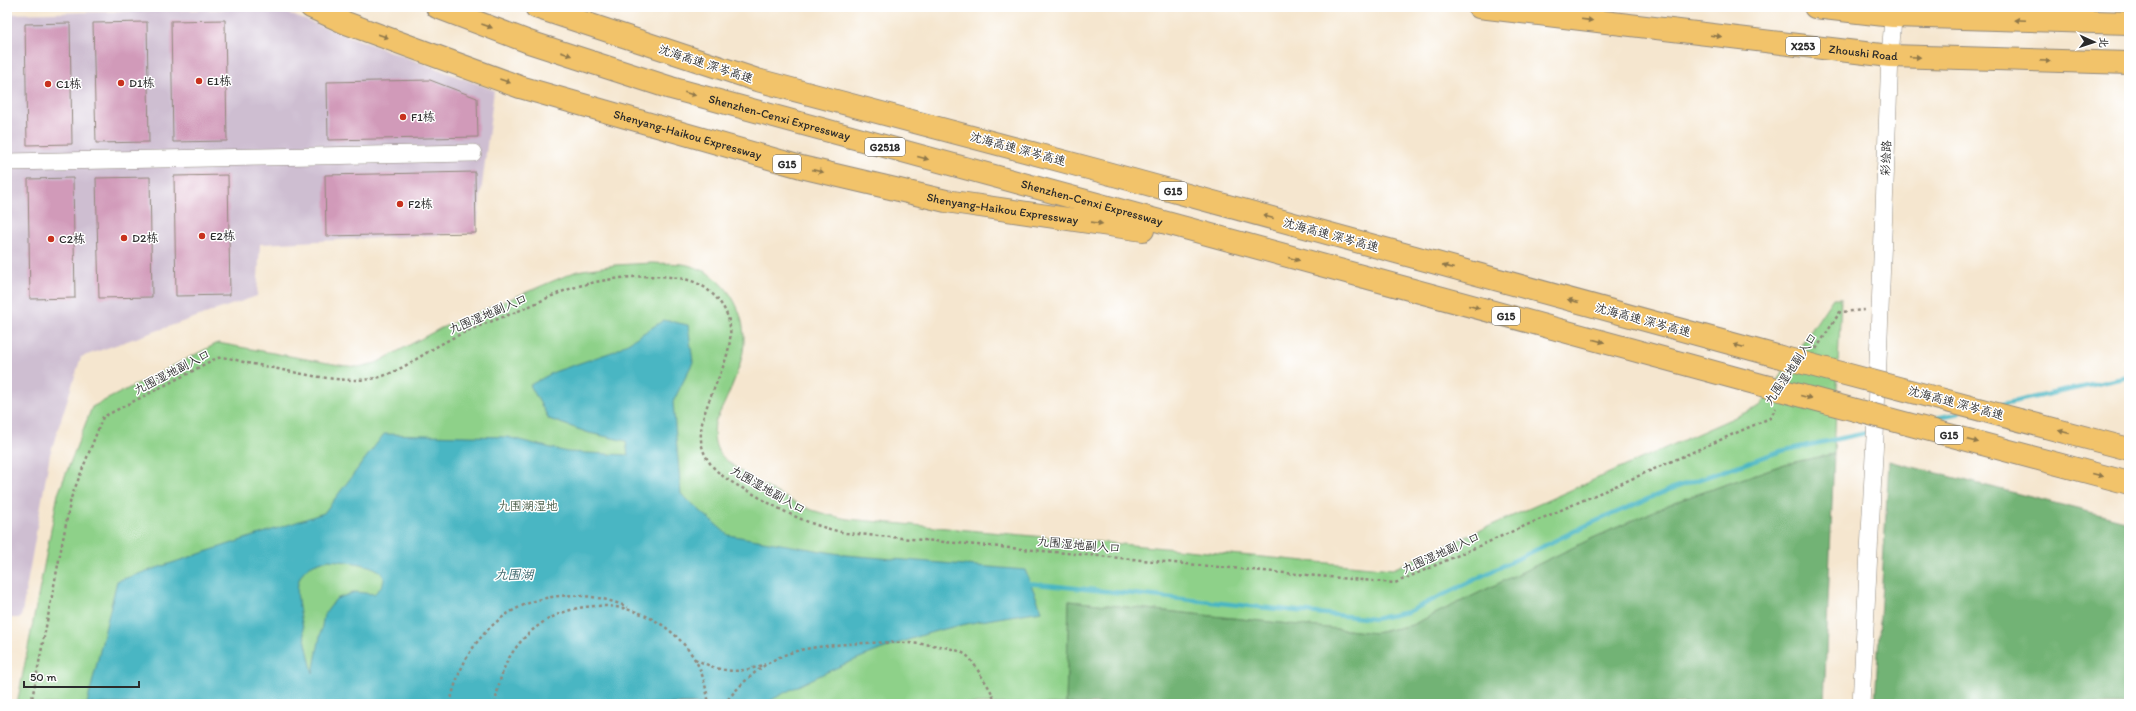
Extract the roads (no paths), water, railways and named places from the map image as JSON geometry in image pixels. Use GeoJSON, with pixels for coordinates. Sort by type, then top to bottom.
{"type":"FeatureCollection","features":[{"type":"Feature","properties":{"kind":"main road","name":"Shenyang-Haikou Expressway"},"geometry":{"type":"LineString","coordinates":[[311,7],[346,22],[520,87],[801,167],[946,201],[1243,245]]}},
{"type":"Feature","properties":{"kind":"main road","name":"Shenzhen-Cenxi Expressway"},"geometry":{"type":"LineString","coordinates":[[437,7],[529,42],[685,92],[1243,245]]}},
{"type":"Feature","properties":{"kind":"main road","name":"沈海高速 深岑高速"},"geometry":{"type":"LineString","coordinates":[[536,7],[757,80],[1096,170],[1777,356],[2129,449]]}},
{"type":"Feature","properties":{"kind":"main road","name":"Zhoushi Road"},"geometry":{"type":"LineString","coordinates":[[1479,7],[1890,56],[2129,63]]}},
{"type":"Feature","properties":{"kind":"main road"},"geometry":{"type":"LineString","coordinates":[[1815,7],[2129,23]]}},
{"type":"Feature","properties":{"kind":"main road","name":"G15"},"geometry":{"type":"LineString","coordinates":[[1243,245],[1774,396],[2129,483]]}},
{"type":"Feature","properties":{"kind":"street","name":"彩绘路"},"geometry":{"type":"LineString","coordinates":[[1861,704],[1875,430],[1890,56],[1894,12]]}},
{"type":"Feature","properties":{"kind":"street"},"geometry":{"type":"LineString","coordinates":[[7,162],[473,153]]}},
{"type":"Feature","properties":{"kind":"street"},"geometry":{"type":"LineString","coordinates":[[1869,704],[1872,644]]}},
{"type":"Feature","properties":{"kind":"water","name":"九围湖"},"geometry":{"type":"Polygon","coordinates":[[[664,320],[688,325],[693,362],[673,402],[681,494],[728,535],[845,555],[1025,570],[1042,611],[955,627],[926,634],[884,648],[803,683],[764,704],[87,704],[117,581],[324,513],[384,434],[507,437],[567,452],[628,455],[626,441],[589,433],[549,419],[530,385],[554,372],[615,351],[664,320]],[[328,560],[315,564],[306,569],[300,576],[298,585],[297,594],[306,645],[313,673],[324,615],[336,599],[355,592],[374,594],[382,584],[384,576],[370,566],[328,560]]]}},
{"type":"Feature","properties":{"kind":"waterway"},"geometry":{"type":"LineString","coordinates":[[1998,405],[2129,377]]}},
{"type":"Feature","properties":{"kind":"waterway"},"geometry":{"type":"LineString","coordinates":[[1927,420],[1959,413]]}},
{"type":"Feature","properties":{"kind":"waterway"},"geometry":{"type":"LineString","coordinates":[[1027,583],[1374,619],[1408,612],[1587,525],[1671,489],[1781,451],[1871,432]]}},
{"type":"Feature","properties":{"kind":"place","name":"E1栋"},"geometry":{"type":"Point","coordinates":[199,81]}},
{"type":"Feature","properties":{"kind":"place","name":"D1栋"},"geometry":{"type":"Point","coordinates":[121,83]}},
{"type":"Feature","properties":{"kind":"place","name":"C1栋"},"geometry":{"type":"Point","coordinates":[48,84]}},
{"type":"Feature","properties":{"kind":"place","name":"F1栋"},"geometry":{"type":"Point","coordinates":[403,117]}},
{"type":"Feature","properties":{"kind":"place","name":"F2栋"},"geometry":{"type":"Point","coordinates":[400,204]}},
{"type":"Feature","properties":{"kind":"place","name":"E2栋"},"geometry":{"type":"Point","coordinates":[202,236]}},
{"type":"Feature","properties":{"kind":"place","name":"D2栋"},"geometry":{"type":"Point","coordinates":[124,238]}},
{"type":"Feature","properties":{"kind":"place","name":"C2栋"},"geometry":{"type":"Point","coordinates":[51,239]}},
{"type":"Feature","properties":{"kind":"park label","name":"九围湖湿地"},"geometry":{"type":"Point","coordinates":[528,506]}}]}
